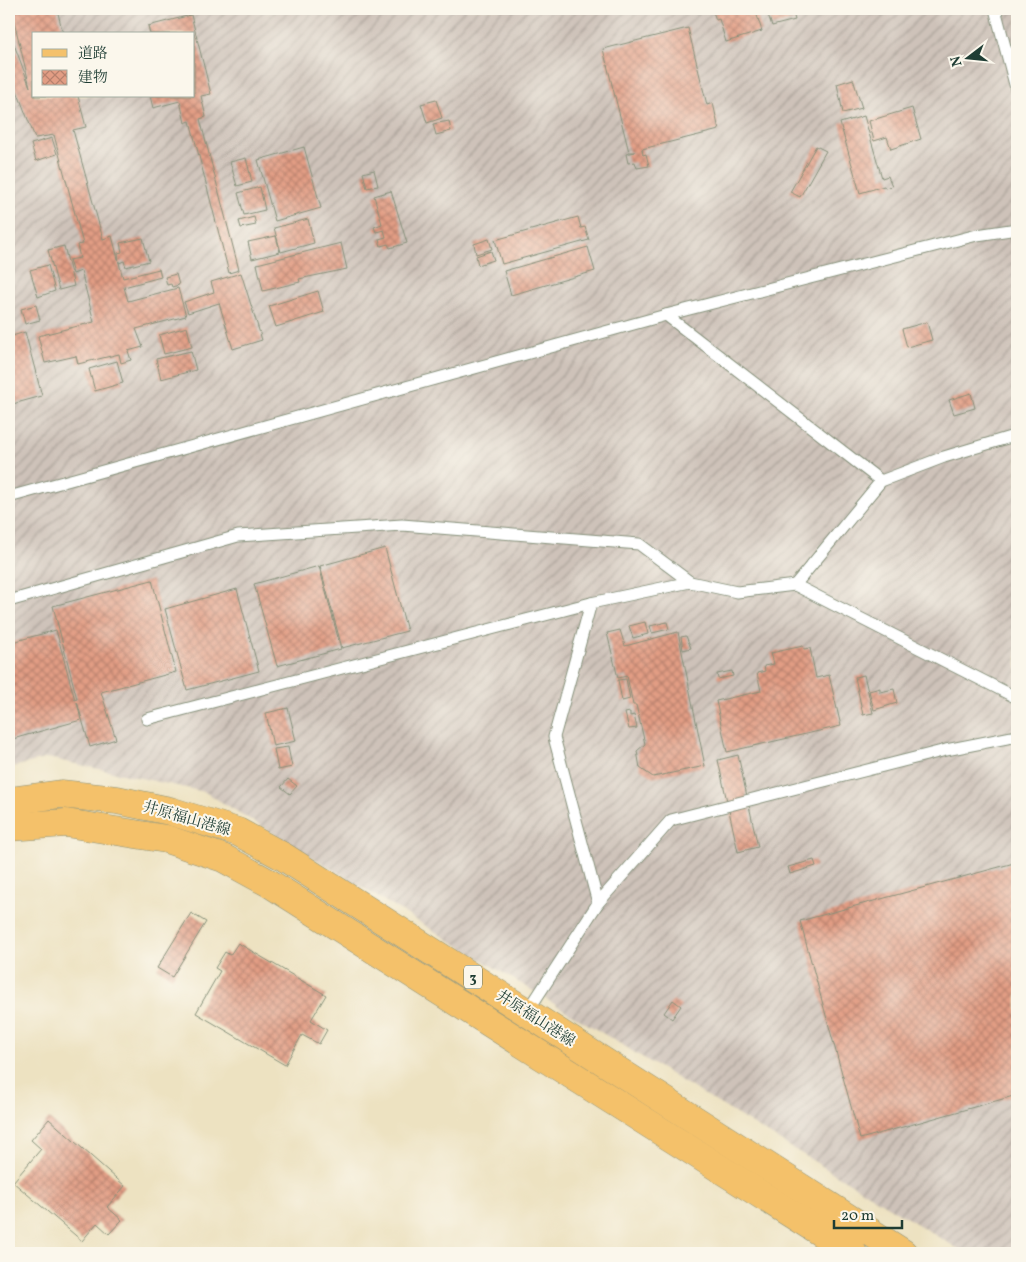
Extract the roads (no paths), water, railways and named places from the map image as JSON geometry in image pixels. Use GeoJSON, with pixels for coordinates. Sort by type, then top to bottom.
{"type":"FeatureCollection","features":[{"type":"Feature","properties":{"kind":"main road","name":"井原福山港線"},"geometry":{"type":"LineString","coordinates":[[9,801],[61,794],[117,800],[170,811],[238,832],[284,857],[903,1253]]}},
{"type":"Feature","properties":{"kind":"main road","name":"井原福山港線"},"geometry":{"type":"LineString","coordinates":[[9,827],[66,823],[117,830],[166,839],[223,858],[269,882],[853,1253]]}},
{"type":"Feature","properties":{"kind":"lane"},"geometry":{"type":"LineString","coordinates":[[995,9],[1017,92]]}},
{"type":"Feature","properties":{"kind":"lane"},"geometry":{"type":"LineString","coordinates":[[9,497],[666,315],[977,235],[1017,229]]}},
{"type":"Feature","properties":{"kind":"lane"},"geometry":{"type":"LineString","coordinates":[[666,315],[881,481]]}},
{"type":"Feature","properties":{"kind":"lane"},"geometry":{"type":"LineString","coordinates":[[795,585],[881,481],[944,457],[1017,435]]}},
{"type":"Feature","properties":{"kind":"lane"},"geometry":{"type":"LineString","coordinates":[[9,601],[238,536],[402,525],[639,544],[690,582]]}},
{"type":"Feature","properties":{"kind":"lane"},"geometry":{"type":"LineString","coordinates":[[147,719],[591,603],[690,582],[737,592],[795,585],[1017,698]]}},
{"type":"Feature","properties":{"kind":"lane"},"geometry":{"type":"LineString","coordinates":[[591,603],[554,737],[598,903]]}},
{"type":"Feature","properties":{"kind":"lane"},"geometry":{"type":"LineString","coordinates":[[514,1037],[527,1012],[598,903],[671,820],[946,750],[1017,736]]}}]}
